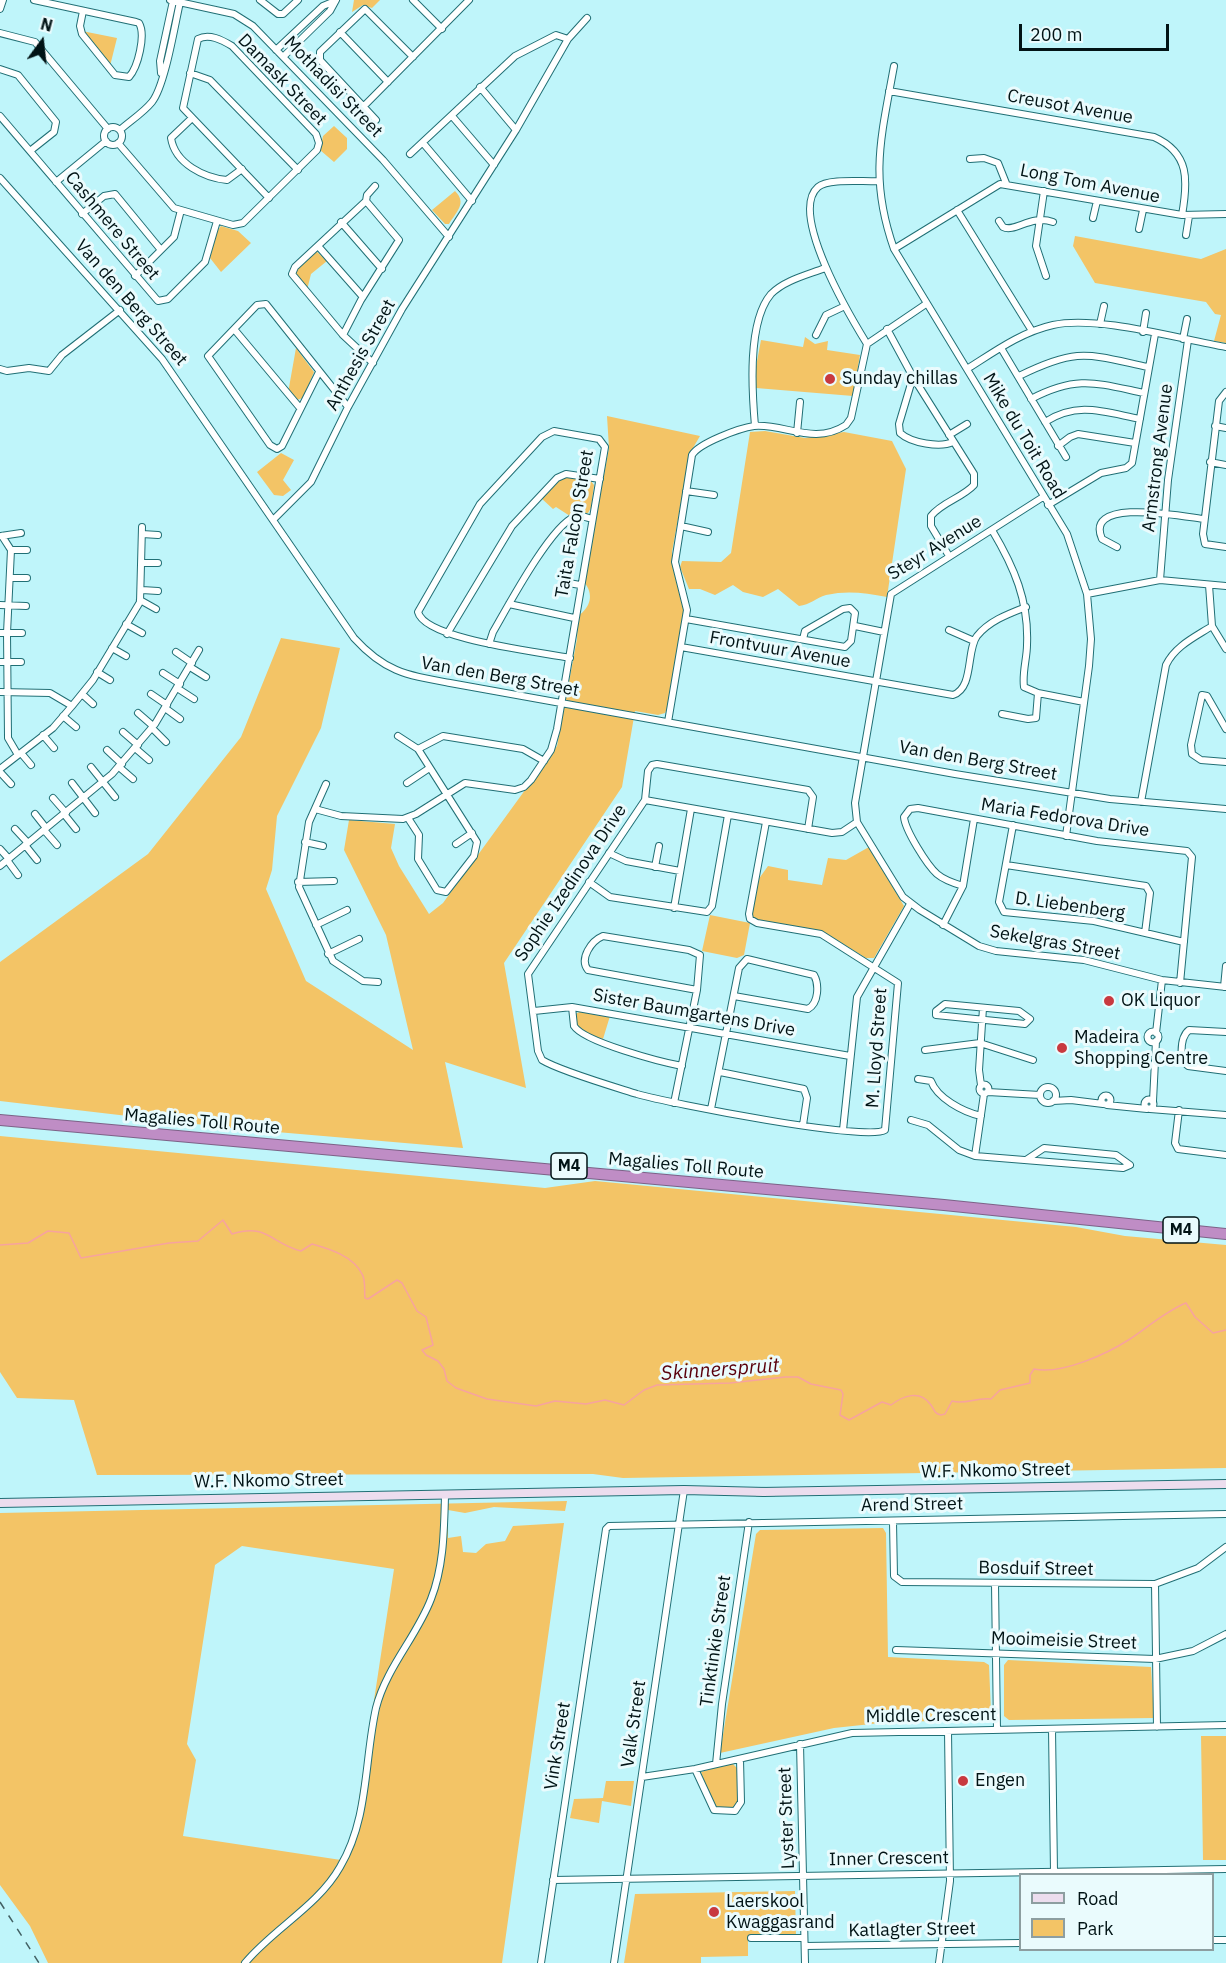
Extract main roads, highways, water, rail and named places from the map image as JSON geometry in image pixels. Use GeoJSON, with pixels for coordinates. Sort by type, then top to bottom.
{"type":"FeatureCollection","features":[{"type":"Feature","properties":{"kind":"highway","name":"Magalies Toll Route"},"geometry":{"type":"LineString","coordinates":[[0,1114],[1226,1227]]}},
{"type":"Feature","properties":{"kind":"highway","name":"Magalies Toll Route"},"geometry":{"type":"LineString","coordinates":[[0,1119],[944,1205],[1226,1234]]}},
{"type":"Feature","properties":{"kind":"main road","name":"W.F. Nkomo Street"},"geometry":{"type":"LineString","coordinates":[[0,1503],[1226,1484]]}},
{"type":"Feature","properties":{"kind":"waterway","name":"Skinnerspruit"},"geometry":{"type":"LineString","coordinates":[[0,1245],[28,1243],[48,1231],[69,1233],[81,1258],[169,1243],[198,1241],[223,1220],[232,1234],[244,1231],[261,1232],[301,1251],[312,1244],[319,1246],[353,1262],[364,1279],[365,1298],[368,1299],[397,1280],[402,1283],[417,1311],[426,1317],[433,1345],[422,1350],[426,1355],[438,1361],[444,1369],[447,1381],[456,1388],[487,1399],[536,1406],[555,1401],[586,1404],[605,1400],[624,1405],[644,1390],[657,1385],[730,1383],[798,1377],[811,1384],[841,1390],[843,1394],[840,1415],[849,1420],[882,1402],[891,1405],[911,1396],[927,1400],[936,1413],[941,1415],[945,1414],[952,1401],[991,1399],[1000,1390],[1030,1383],[1030,1375],[1034,1369],[1057,1369],[1097,1357],[1186,1303],[1195,1317],[1213,1333],[1226,1330]]}},
{"type":"Feature","properties":{"kind":"railway"},"geometry":{"type":"LineString","coordinates":[[0,1902],[39,1963]]}},
{"type":"Feature","properties":{"kind":"place","name":"Sunday chillas"},"geometry":{"type":"Point","coordinates":[830,379]}},
{"type":"Feature","properties":{"kind":"place","name":"OK Liquor"},"geometry":{"type":"Point","coordinates":[1109,1001]}},
{"type":"Feature","properties":{"kind":"place","name":"Madeira Shopping Centre"},"geometry":{"type":"Point","coordinates":[1062,1048]}},
{"type":"Feature","properties":{"kind":"place","name":"Engen"},"geometry":{"type":"Point","coordinates":[963,1781]}},
{"type":"Feature","properties":{"kind":"place","name":"Laerskool Kwaggasrand"},"geometry":{"type":"Point","coordinates":[714,1912]}}]}
